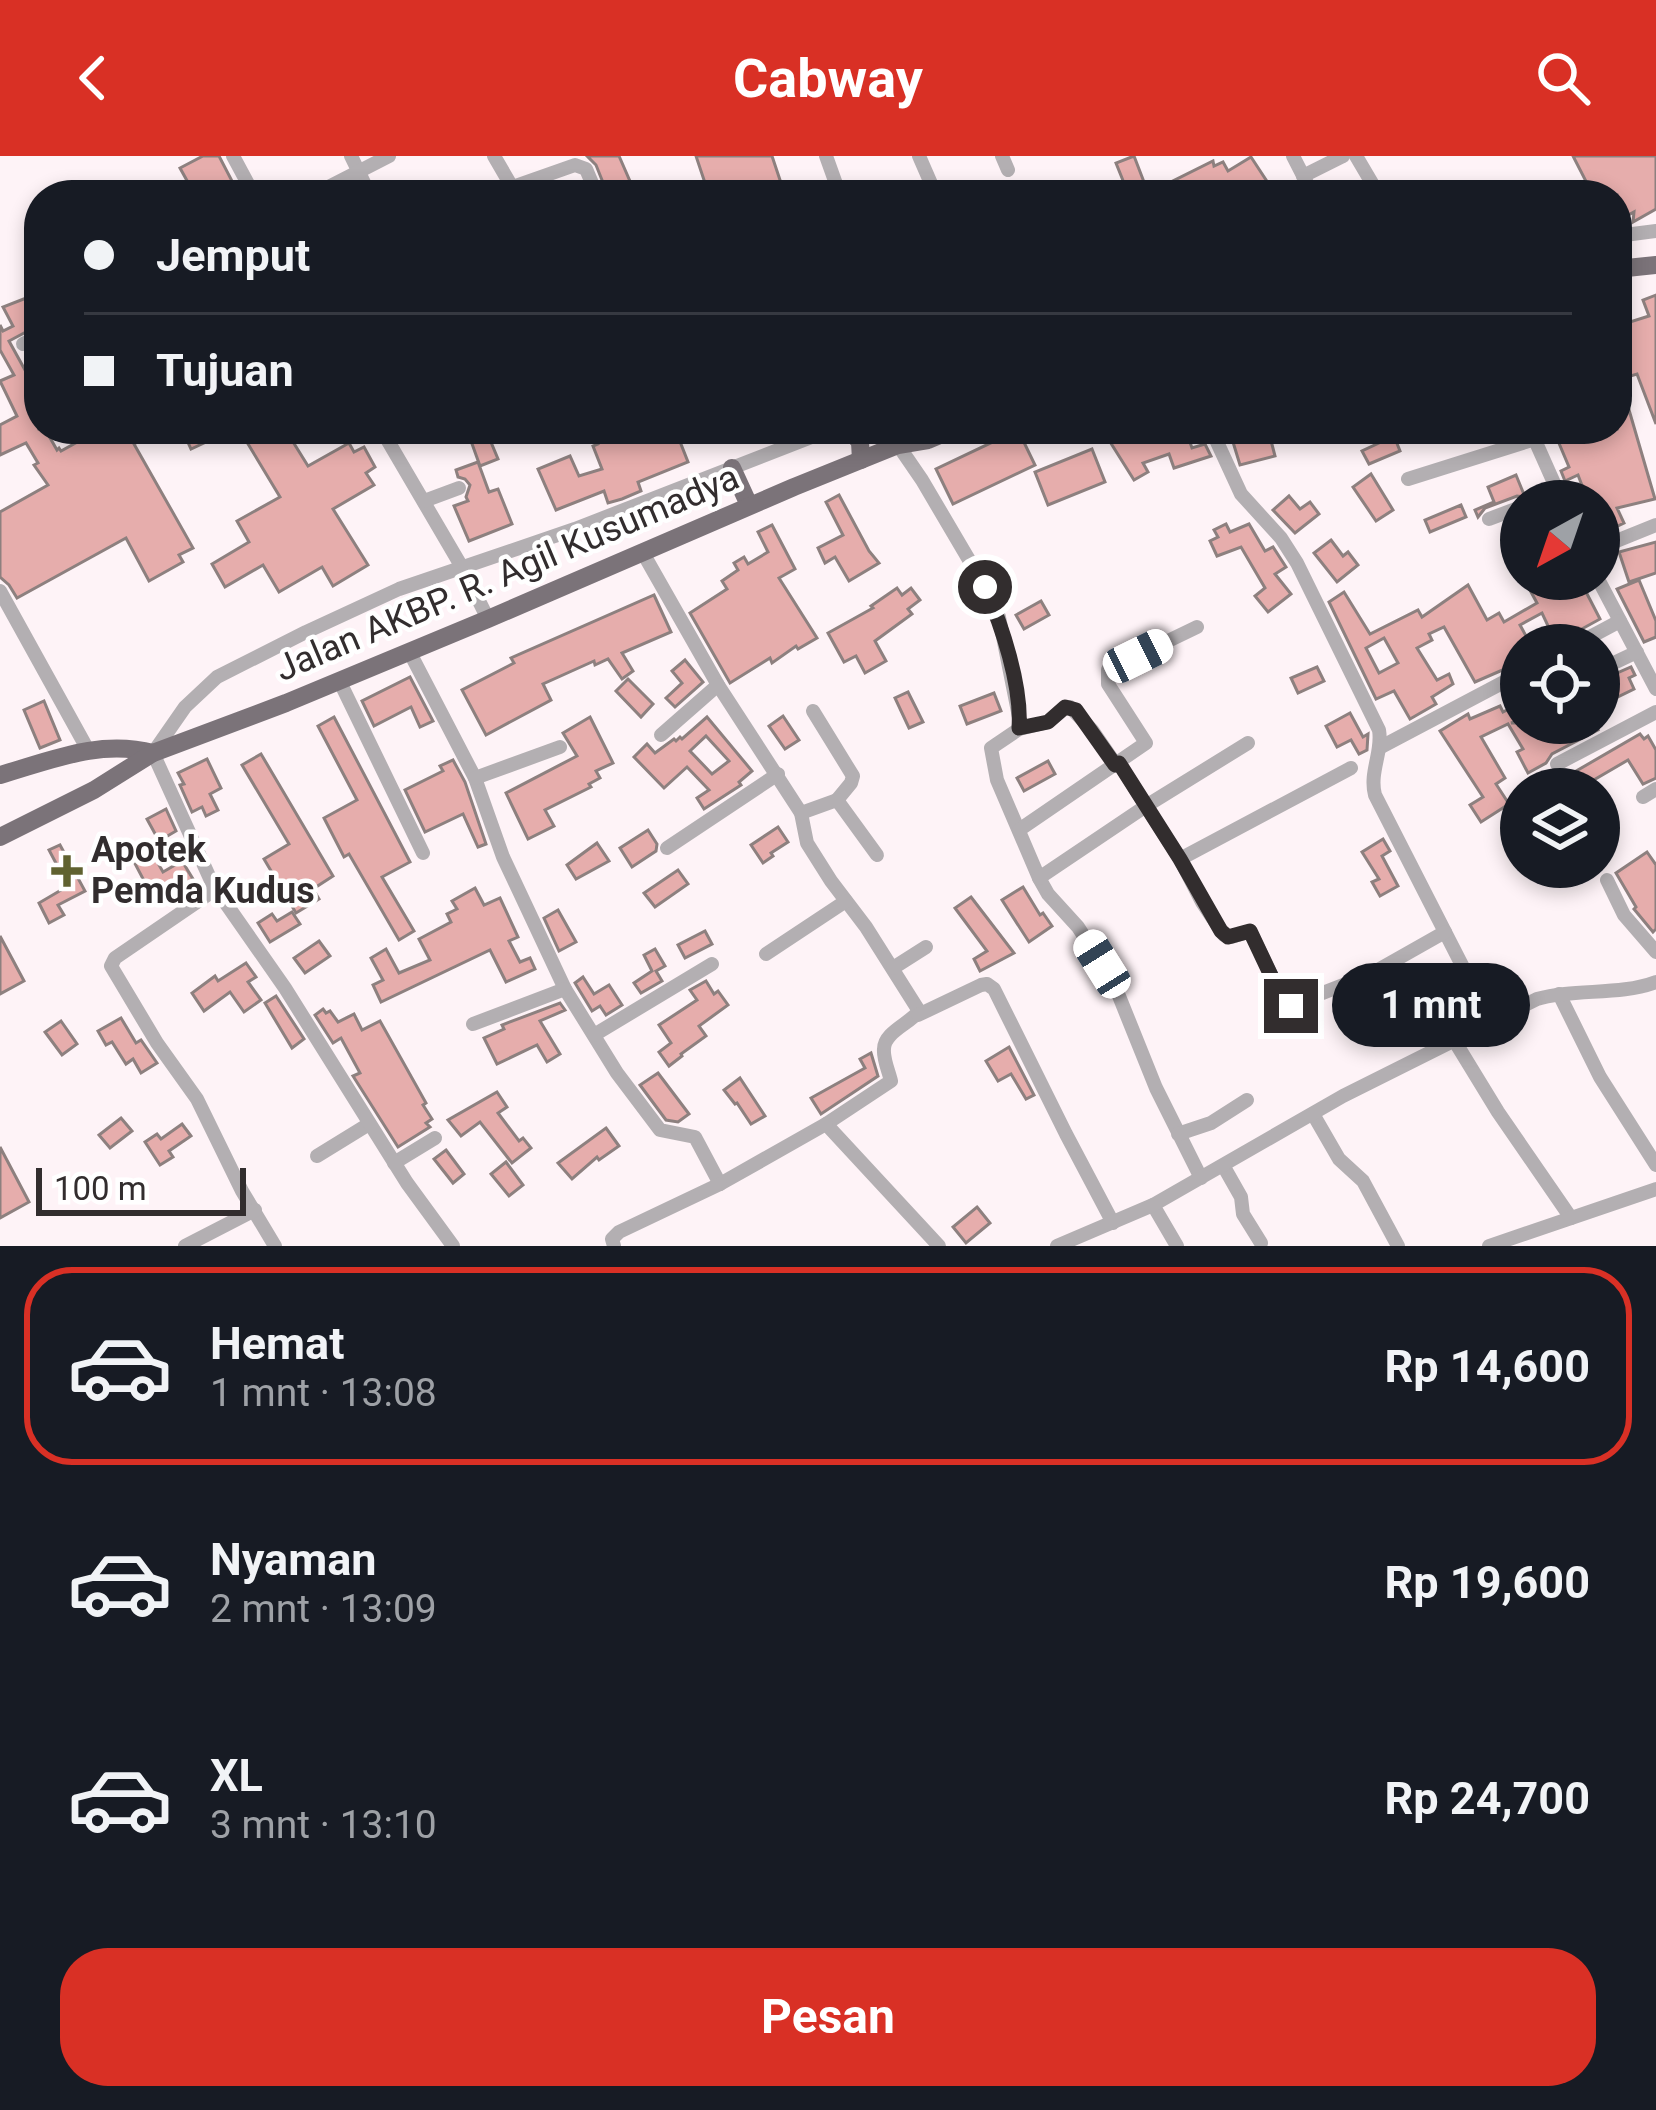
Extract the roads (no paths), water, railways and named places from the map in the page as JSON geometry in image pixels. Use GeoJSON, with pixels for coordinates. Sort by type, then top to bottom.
{"type":"FeatureCollection","features":[{"type":"Feature","properties":{"kind":"main road"},"geometry":{"type":"LineString","coordinates":[[860,444],[861,460]]}},
{"type":"Feature","properties":{"kind":"main road","name":"Jalan AKBP. R. Agil Kusumadya"},"geometry":{"type":"LineString","coordinates":[[0,837],[94,790],[153,753],[488,619],[861,460],[885,444]]}},
{"type":"Feature","properties":{"kind":"main road"},"geometry":{"type":"LineString","coordinates":[[731,468],[749,506]]}},
{"type":"Feature","properties":{"kind":"main road"},"geometry":{"type":"LineString","coordinates":[[0,776],[88,749],[128,746],[153,753]]}},
{"type":"Feature","properties":{"kind":"street"},"geometry":{"type":"LineString","coordinates":[[350,156],[363,180]]}},
{"type":"Feature","properties":{"kind":"street"},"geometry":{"type":"LineString","coordinates":[[343,180],[389,156]]}},
{"type":"Feature","properties":{"kind":"street"},"geometry":{"type":"LineString","coordinates":[[1293,156],[1305,180]]}},
{"type":"Feature","properties":{"kind":"street"},"geometry":{"type":"LineString","coordinates":[[1303,176],[1343,156]]}},
{"type":"Feature","properties":{"kind":"street"},"geometry":{"type":"LineString","coordinates":[[532,180],[575,165],[582,165],[590,180]]}},
{"type":"Feature","properties":{"kind":"street"},"geometry":{"type":"LineString","coordinates":[[391,444],[488,619]]}},
{"type":"Feature","properties":{"kind":"street"},"geometry":{"type":"LineString","coordinates":[[453,1246],[216,889],[153,753],[185,706],[218,677],[399,589],[793,444]]}},
{"type":"Feature","properties":{"kind":"street"},"geometry":{"type":"LineString","coordinates":[[899,444],[998,617],[1014,681],[1019,728]]}},
{"type":"Feature","properties":{"kind":"street"},"geometry":{"type":"LineString","coordinates":[[1218,444],[1241,494],[1297,563],[1380,740],[1373,770],[1375,795],[1491,1022]]}},
{"type":"Feature","properties":{"kind":"street"},"geometry":{"type":"LineString","coordinates":[[1408,479],[1510,444]]}},
{"type":"Feature","properties":{"kind":"street"},"geometry":{"type":"LineString","coordinates":[[1532,444],[1544,480]]}},
{"type":"Feature","properties":{"kind":"street"},"geometry":{"type":"LineString","coordinates":[[424,501],[458,488]]}},
{"type":"Feature","properties":{"kind":"street"},"geometry":{"type":"LineString","coordinates":[[1489,519],[1500,515]]}},
{"type":"Feature","properties":{"kind":"street"},"geometry":{"type":"LineString","coordinates":[[1620,540],[1656,525]]}},
{"type":"Feature","properties":{"kind":"street"},"geometry":{"type":"LineString","coordinates":[[643,553],[718,685],[801,813],[807,843],[893,968],[918,1015]]}},
{"type":"Feature","properties":{"kind":"street"},"geometry":{"type":"LineString","coordinates":[[0,590],[88,749]]}},
{"type":"Feature","properties":{"kind":"street"},"geometry":{"type":"LineString","coordinates":[[1609,600],[1656,689]]}},
{"type":"Feature","properties":{"kind":"street"},"geometry":{"type":"LineString","coordinates":[[1614,624],[1620,621]]}},
{"type":"Feature","properties":{"kind":"street"},"geometry":{"type":"LineString","coordinates":[[1018,830],[1146,743],[1108,684],[1106,673],[1198,627]]}},
{"type":"Feature","properties":{"kind":"street"},"geometry":{"type":"LineString","coordinates":[[409,651],[475,778],[509,870],[565,989],[617,1073],[660,1130],[695,1136],[720,1184]]}},
{"type":"Feature","properties":{"kind":"street"},"geometry":{"type":"LineString","coordinates":[[1620,660],[1636,652]]}},
{"type":"Feature","properties":{"kind":"street"},"geometry":{"type":"LineString","coordinates":[[339,680],[423,853]]}},
{"type":"Feature","properties":{"kind":"street"},"geometry":{"type":"LineString","coordinates":[[1380,740],[1500,683]]}},
{"type":"Feature","properties":{"kind":"street"},"geometry":{"type":"LineString","coordinates":[[661,735],[718,685]]}},
{"type":"Feature","properties":{"kind":"street"},"geometry":{"type":"LineString","coordinates":[[1201,1178],[1109,976],[1040,878],[997,780],[993,746],[1019,728],[1048,722],[1070,707],[1146,806],[1224,934],[1231,937],[1250,931],[1289,1006],[1369,975],[1445,932]]}},
{"type":"Feature","properties":{"kind":"street"},"geometry":{"type":"LineString","coordinates":[[801,813],[837,800],[853,776],[813,711]]}},
{"type":"Feature","properties":{"kind":"street"},"geometry":{"type":"LineString","coordinates":[[1557,764],[1656,712]]}},
{"type":"Feature","properties":{"kind":"street"},"geometry":{"type":"LineString","coordinates":[[1040,878],[1248,743]]}},
{"type":"Feature","properties":{"kind":"street"},"geometry":{"type":"LineString","coordinates":[[475,778],[560,747]]}},
{"type":"Feature","properties":{"kind":"street"},"geometry":{"type":"LineString","coordinates":[[1180,859],[1351,768]]}},
{"type":"Feature","properties":{"kind":"street"},"geometry":{"type":"LineString","coordinates":[[667,848],[778,774]]}},
{"type":"Feature","properties":{"kind":"street"},"geometry":{"type":"LineString","coordinates":[[837,800],[877,855]]}},
{"type":"Feature","properties":{"kind":"street"},"geometry":{"type":"LineString","coordinates":[[1611,888],[1624,915],[1656,952]]}},
{"type":"Feature","properties":{"kind":"street"},"geometry":{"type":"LineString","coordinates":[[216,889],[115,958],[112,966],[197,1099],[275,1246]]}},
{"type":"Feature","properties":{"kind":"street"},"geometry":{"type":"LineString","coordinates":[[766,954],[846,901]]}},
{"type":"Feature","properties":{"kind":"street"},"geometry":{"type":"LineString","coordinates":[[893,968],[926,946]]}},
{"type":"Feature","properties":{"kind":"street"},"geometry":{"type":"LineString","coordinates":[[594,1036],[712,964]]}},
{"type":"Feature","properties":{"kind":"street"},"geometry":{"type":"LineString","coordinates":[[1057,1246],[1153,1205],[1313,1114],[1537,999],[1656,983]]}},
{"type":"Feature","properties":{"kind":"street"},"geometry":{"type":"LineString","coordinates":[[614,1246],[611,1239],[619,1232],[720,1184],[889,1084],[885,1042],[918,1015],[987,984],[994,989],[1113,1222]]}},
{"type":"Feature","properties":{"kind":"street"},"geometry":{"type":"LineString","coordinates":[[473,1024],[565,989]]}},
{"type":"Feature","properties":{"kind":"street"},"geometry":{"type":"LineString","coordinates":[[1559,994],[1600,1077],[1656,1165]]}},
{"type":"Feature","properties":{"kind":"street"},"geometry":{"type":"LineString","coordinates":[[1454,1040],[1571,1218]]}},
{"type":"Feature","properties":{"kind":"street"},"geometry":{"type":"LineString","coordinates":[[1178,1134],[1211,1124],[1247,1100]]}},
{"type":"Feature","properties":{"kind":"street"},"geometry":{"type":"LineString","coordinates":[[1313,1114],[1339,1159],[1363,1181],[1398,1246]]}},
{"type":"Feature","properties":{"kind":"street"},"geometry":{"type":"LineString","coordinates":[[317,1156],[369,1124]]}},
{"type":"Feature","properties":{"kind":"street"},"geometry":{"type":"LineString","coordinates":[[826,1124],[939,1246]]}},
{"type":"Feature","properties":{"kind":"street"},"geometry":{"type":"LineString","coordinates":[[394,1163],[435,1138]]}},
{"type":"Feature","properties":{"kind":"street"},"geometry":{"type":"LineString","coordinates":[[1223,1167],[1261,1243]]}},
{"type":"Feature","properties":{"kind":"street"},"geometry":{"type":"LineString","coordinates":[[1489,1246],[1656,1189]]}},
{"type":"Feature","properties":{"kind":"street"},"geometry":{"type":"LineString","coordinates":[[1153,1205],[1178,1246]]}},
{"type":"Feature","properties":{"kind":"street"},"geometry":{"type":"LineString","coordinates":[[185,1246],[255,1210]]}},
{"type":"Feature","properties":{"kind":"place","name":"Apotek Pemda Kudus"},"geometry":{"type":"Point","coordinates":[67,871]}}]}
